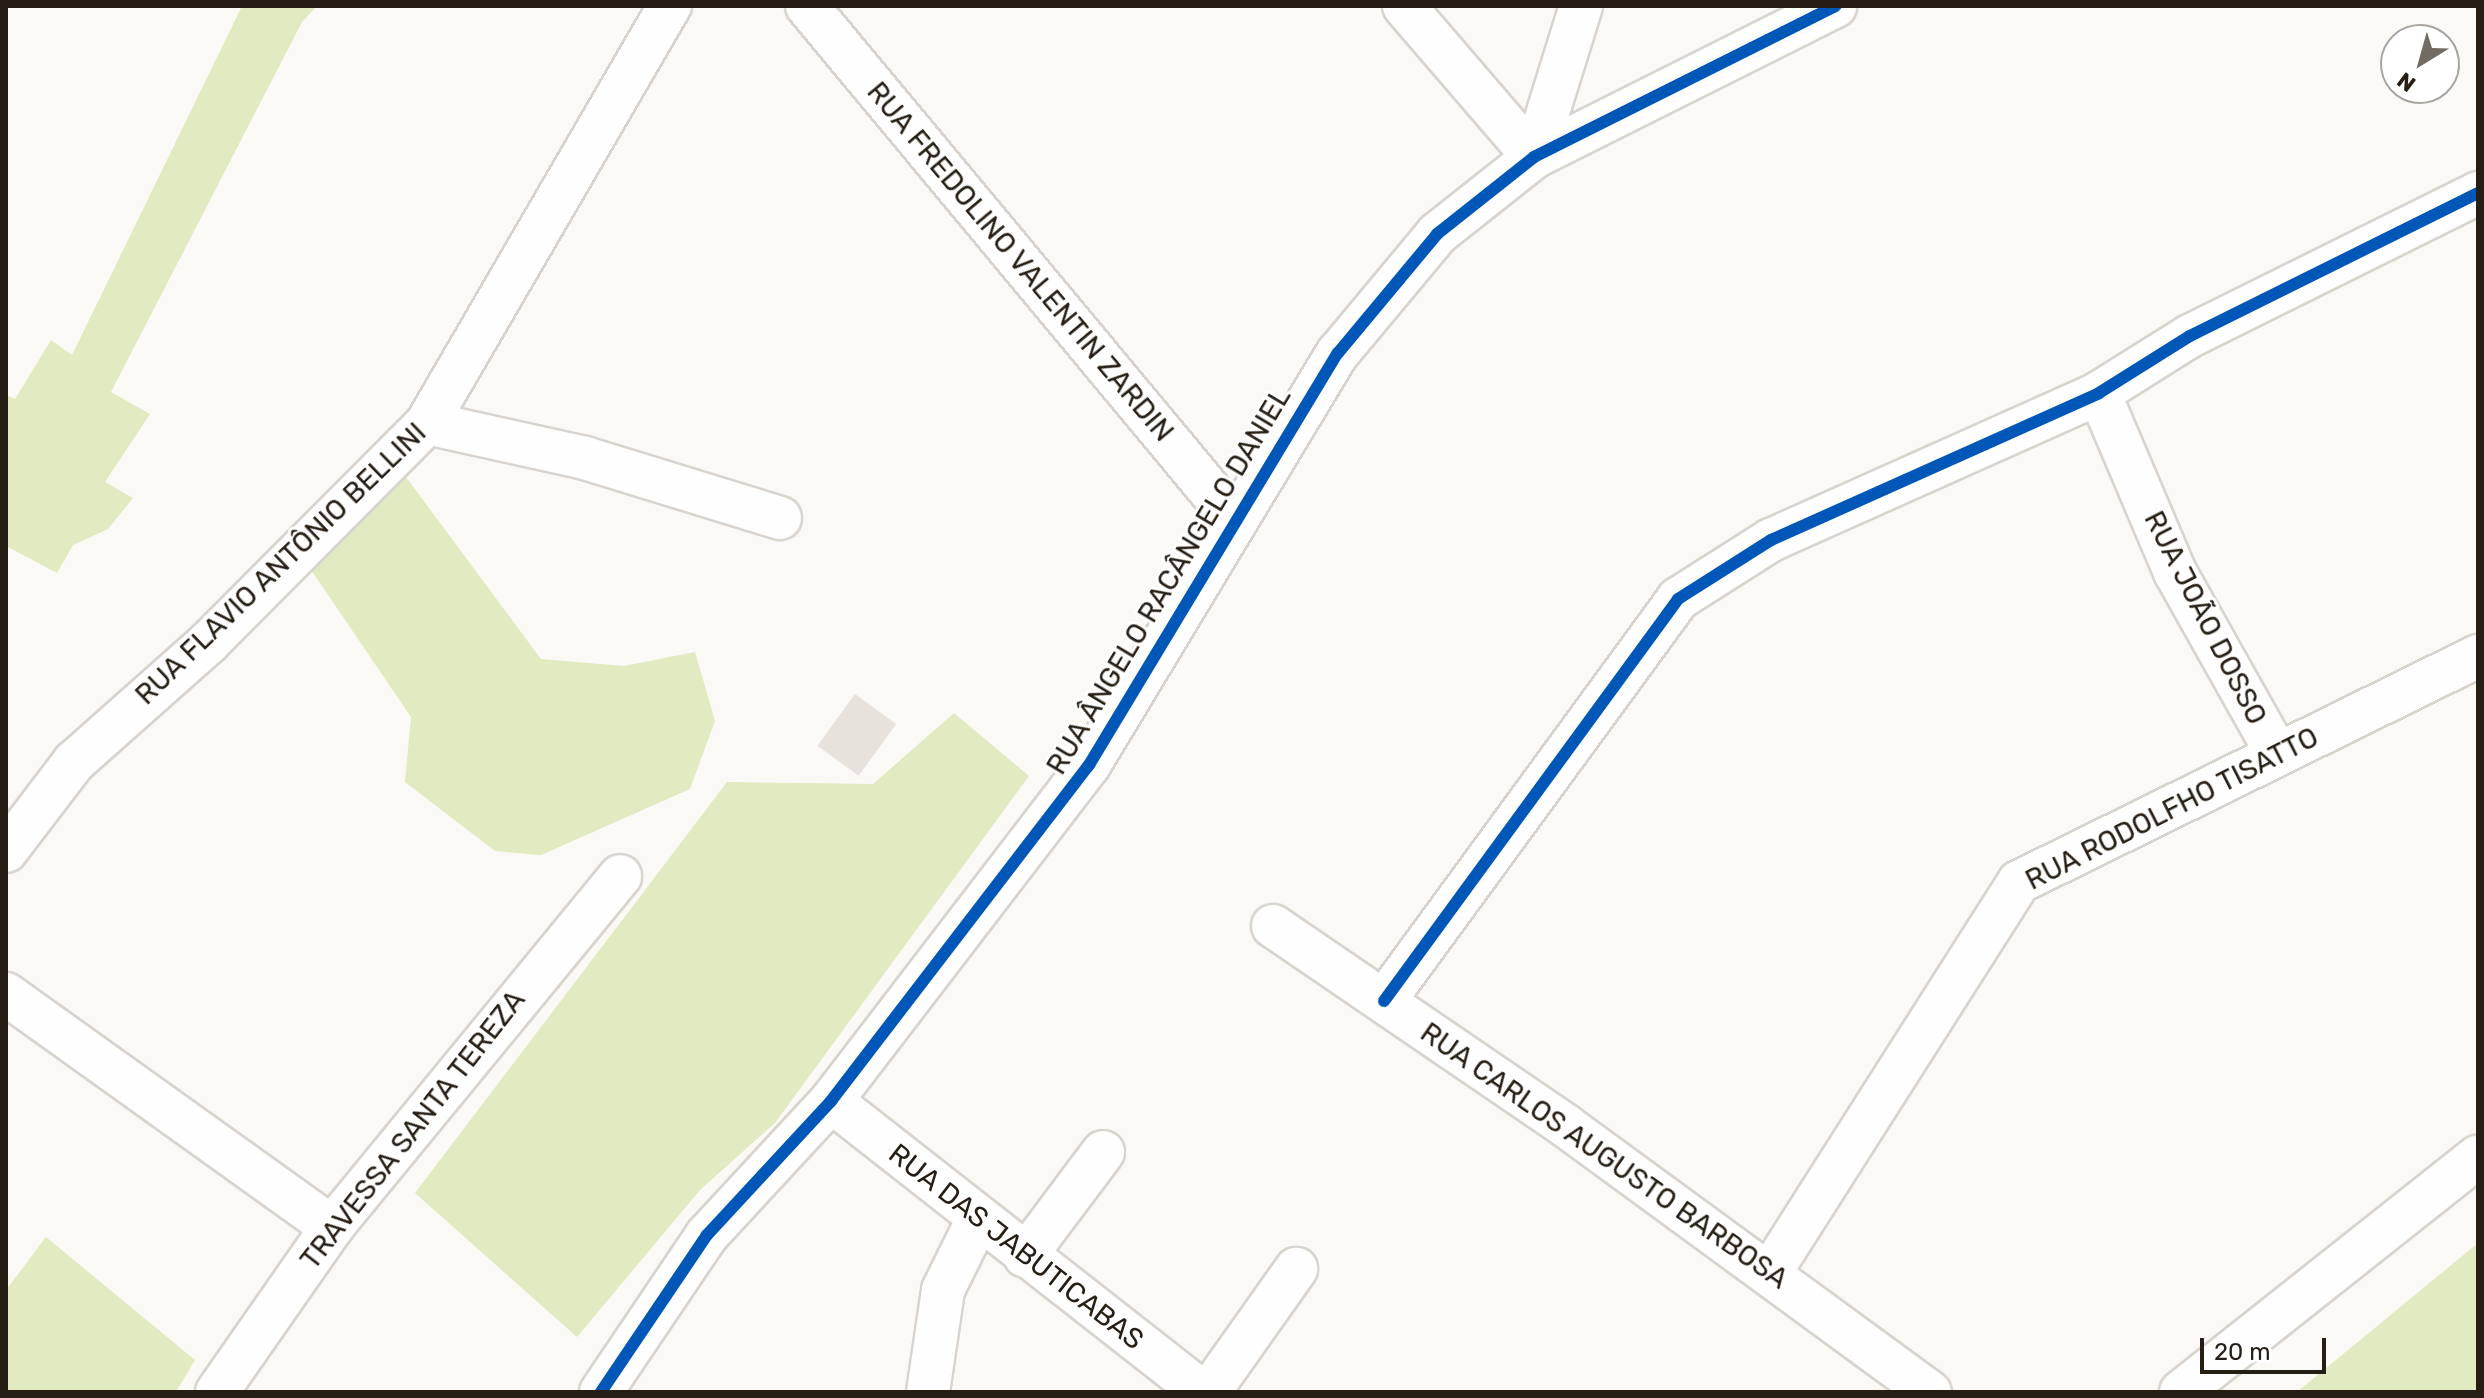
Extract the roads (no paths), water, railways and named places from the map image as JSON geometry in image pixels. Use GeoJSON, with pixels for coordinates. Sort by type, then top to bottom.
{"type":"FeatureCollection","features":[{"type":"Feature","properties":{"kind":"street","name":"RUA FLAVIO ANTÔNIO BELLINI"},"geometry":{"type":"LineString","coordinates":[[6,851],[74,762],[208,643],[427,423],[670,6]]}},
{"type":"Feature","properties":{"kind":"street","name":"RUA FREDOLINO VALENTIN ZARDIN"},"geometry":{"type":"LineString","coordinates":[[807,6],[1232,517]]}},
{"type":"Feature","properties":{"kind":"street"},"geometry":{"type":"LineString","coordinates":[[1404,6],[1534,157]]}},
{"type":"Feature","properties":{"kind":"street"},"geometry":{"type":"LineString","coordinates":[[1534,157],[1581,6]]}},
{"type":"Feature","properties":{"kind":"street","name":"RUA ÂNGELO RACÂNGELO DANIEL"},"geometry":{"type":"LineString","coordinates":[[601,1392],[707,1235],[831,1101],[1089,765],[1232,517],[1348,341],[1437,234],[1534,157],[1835,6]]}},
{"type":"Feature","properties":{"kind":"street"},"geometry":{"type":"LineString","coordinates":[[1384,1001],[1678,599],[1771,540],[2099,393],[2190,336],[2478,193]]}},
{"type":"Feature","properties":{"kind":"street","name":"RUA JOÃO DOSSO"},"geometry":{"type":"LineString","coordinates":[[2099,393],[2175,572],[2277,754]]}},
{"type":"Feature","properties":{"kind":"street"},"geometry":{"type":"LineString","coordinates":[[427,423],[585,458],[780,518]]}},
{"type":"Feature","properties":{"kind":"street","name":"RUA RODOLFHO TISATTO"},"geometry":{"type":"LineString","coordinates":[[1771,1271],[2019,882],[2478,656]]}},
{"type":"Feature","properties":{"kind":"street","name":"TRAVESSA SANTA TEREZA"},"geometry":{"type":"LineString","coordinates":[[217,1392],[332,1227],[620,876]]}},
{"type":"Feature","properties":{"kind":"street","name":"RUA CARLOS AUGUSTO BARBOSA"},"geometry":{"type":"LineString","coordinates":[[1273,926],[1771,1271],[1930,1392]]}},
{"type":"Feature","properties":{"kind":"street"},"geometry":{"type":"LineString","coordinates":[[6,994],[332,1227]]}},
{"type":"Feature","properties":{"kind":"street","name":"RUA DAS JABUTICABAS"},"geometry":{"type":"LineString","coordinates":[[831,1101],[1202,1392]]}},
{"type":"Feature","properties":{"kind":"street"},"geometry":{"type":"LineString","coordinates":[[1025,1256],[1103,1152]]}},
{"type":"Feature","properties":{"kind":"street"},"geometry":{"type":"LineString","coordinates":[[2181,1392],[2478,1157]]}},
{"type":"Feature","properties":{"kind":"street"},"geometry":{"type":"LineString","coordinates":[[928,1392],[943,1290],[979,1217]]}},
{"type":"Feature","properties":{"kind":"street"},"geometry":{"type":"LineString","coordinates":[[1209,1392],[1296,1269]]}}]}
